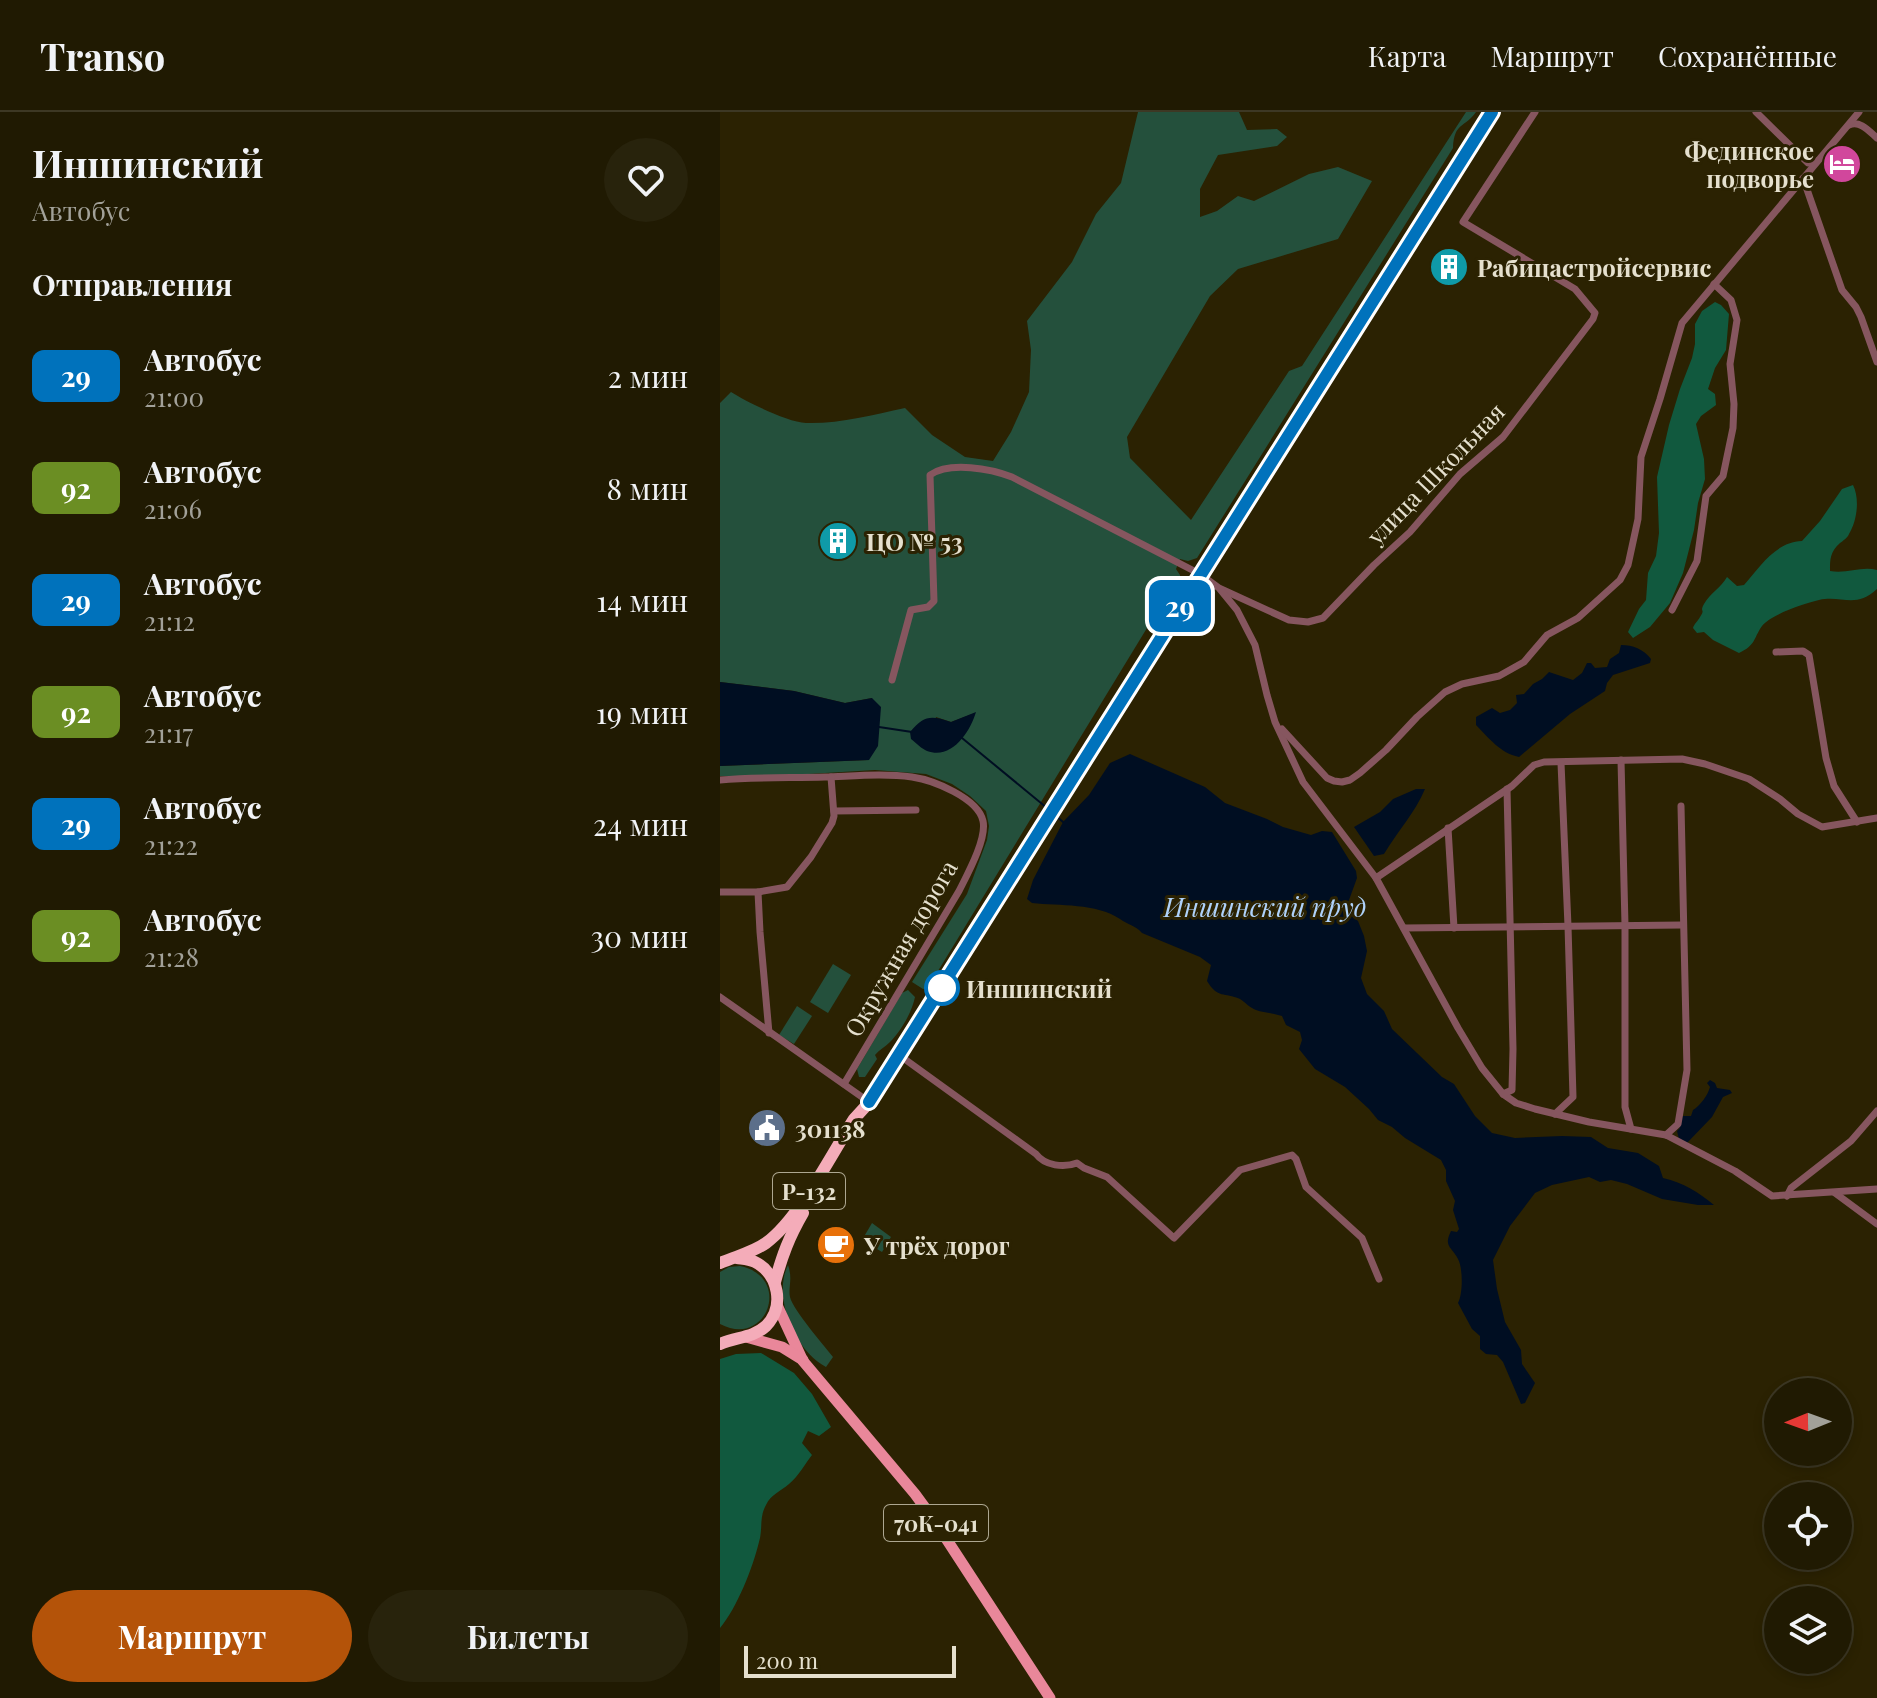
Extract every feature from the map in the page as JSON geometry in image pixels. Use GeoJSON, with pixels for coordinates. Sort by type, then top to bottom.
{"type":"FeatureCollection","features":[{"type":"Feature","properties":{"kind":"highway","name":"Р-132"},"geometry":{"type":"LineString","coordinates":[[721,1261],[743,1259],[767,1243],[801,1204],[854,1119],[899,1055],[1492,112]]}},
{"type":"Feature","properties":{"kind":"highway","name":"Р-132"},"geometry":{"type":"LineString","coordinates":[[777,1305],[775,1282],[789,1235],[860,1123],[867,1104]]}},
{"type":"Feature","properties":{"kind":"highway"},"geometry":{"type":"LineString","coordinates":[[743,1259],[764,1268],[775,1282]]}},
{"type":"Feature","properties":{"kind":"highway"},"geometry":{"type":"LineString","coordinates":[[720,1344],[766,1326],[777,1305]]}},
{"type":"Feature","properties":{"kind":"highway"},"geometry":{"type":"LineString","coordinates":[[720,1333],[741,1337]]}},
{"type":"Feature","properties":{"kind":"main road","name":"70К-041"},"geometry":{"type":"LineString","coordinates":[[777,1305],[803,1361],[915,1494],[1050,1698]]}},
{"type":"Feature","properties":{"kind":"main road","name":"70К-041"},"geometry":{"type":"LineString","coordinates":[[741,1337],[782,1347],[803,1361]]}},
{"type":"Feature","properties":{"kind":"street","name":"улица Школьная"},"geometry":{"type":"LineString","coordinates":[[1219,588],[1289,620],[1308,622],[1323,618],[1410,532],[1460,474],[1503,437],[1593,319],[1595,313],[1576,290],[1463,222],[1535,112]]}},
{"type":"Feature","properties":{"kind":"street"},"geometry":{"type":"LineString","coordinates":[[1756,112],[1808,163],[1818,160]]}},
{"type":"Feature","properties":{"kind":"street"},"geometry":{"type":"LineString","coordinates":[[1275,722],[1324,775],[1336,782],[1350,780],[1386,750],[1440,696],[1455,687],[1513,669],[1529,658],[1547,635],[1578,618],[1612,589],[1628,565],[1638,519],[1641,457],[1679,329],[1859,112]]}},
{"type":"Feature","properties":{"kind":"street"},"geometry":{"type":"LineString","coordinates":[[1847,126],[1859,124],[1877,138]]}},
{"type":"Feature","properties":{"kind":"street"},"geometry":{"type":"LineString","coordinates":[[1803,178],[1842,290],[1861,317],[1877,362]]}},
{"type":"Feature","properties":{"kind":"street"},"geometry":{"type":"LineString","coordinates":[[1672,610],[1697,561],[1706,496],[1723,476],[1733,428],[1730,364],[1737,320],[1731,300],[1714,284]]}},
{"type":"Feature","properties":{"kind":"street"},"geometry":{"type":"LineString","coordinates":[[892,680],[911,610],[928,607],[934,601],[929,477],[935,471],[979,468],[1012,477],[1200,574],[1219,588],[1237,610],[1255,645],[1275,722],[1303,782],[1376,878],[1458,1028],[1482,1068],[1503,1094],[1516,1103],[1555,1114],[1666,1135],[1735,1171],[1772,1196],[1877,1189]]}},
{"type":"Feature","properties":{"kind":"street"},"geometry":{"type":"LineString","coordinates":[[1776,652],[1803,651],[1809,655],[1826,758],[1834,786],[1857,822]]}},
{"type":"Feature","properties":{"kind":"street"},"geometry":{"type":"LineString","coordinates":[[1376,878],[1507,789],[1534,765],[1544,762],[1671,758],[1705,764],[1749,779],[1821,827],[1877,818]]}},
{"type":"Feature","properties":{"kind":"street"},"geometry":{"type":"LineString","coordinates":[[1621,760],[1625,1107],[1631,1129]]}},
{"type":"Feature","properties":{"kind":"street"},"geometry":{"type":"LineString","coordinates":[[1555,1114],[1573,1097],[1561,763]]}},
{"type":"Feature","properties":{"kind":"street","name":"Окружная дорога"},"geometry":{"type":"LineString","coordinates":[[720,780],[901,776],[932,782],[949,790],[970,803],[981,817],[983,827],[978,848],[959,891],[844,1084]]}},
{"type":"Feature","properties":{"kind":"street"},"geometry":{"type":"LineString","coordinates":[[720,892],[758,892],[787,887],[829,831],[834,811],[831,777]]}},
{"type":"Feature","properties":{"kind":"street"},"geometry":{"type":"LineString","coordinates":[[1503,1094],[1512,1090],[1507,789]]}},
{"type":"Feature","properties":{"kind":"street"},"geometry":{"type":"LineString","coordinates":[[1666,1135],[1678,1124],[1687,1070],[1681,806]]}},
{"type":"Feature","properties":{"kind":"street"},"geometry":{"type":"LineString","coordinates":[[834,811],[916,810]]}},
{"type":"Feature","properties":{"kind":"street"},"geometry":{"type":"LineString","coordinates":[[1448,828],[1454,928]]}},
{"type":"Feature","properties":{"kind":"street"},"geometry":{"type":"LineString","coordinates":[[758,892],[769,1033]]}},
{"type":"Feature","properties":{"kind":"street"},"geometry":{"type":"LineString","coordinates":[[1404,928],[1682,925]]}},
{"type":"Feature","properties":{"kind":"street"},"geometry":{"type":"LineString","coordinates":[[720,997],[844,1084],[867,1104]]}},
{"type":"Feature","properties":{"kind":"street"},"geometry":{"type":"LineString","coordinates":[[899,1055],[1036,1154],[1040,1160],[1066,1167],[1077,1163],[1107,1177],[1174,1238],[1240,1170],[1292,1155],[1306,1187],[1362,1238],[1379,1279]]}},
{"type":"Feature","properties":{"kind":"street"},"geometry":{"type":"LineString","coordinates":[[1787,1196],[1791,1188],[1851,1141],[1877,1111]]}},
{"type":"Feature","properties":{"kind":"street"},"geometry":{"type":"LineString","coordinates":[[1835,1193],[1877,1224]]}},
{"type":"Feature","properties":{"kind":"green space"},"geometry":{"type":"Polygon","coordinates":[[[1138,112],[1239,112],[1247,130],[1277,129],[1287,137],[1277,146],[1218,155],[1200,189],[1200,217],[1217,211],[1238,196],[1254,201],[1309,174],[1338,167],[1372,181],[1338,239],[1238,269],[1210,296],[1127,437],[1130,458],[1191,520],[1289,371],[1302,366],[1466,112],[1476,112],[1458,129],[1453,148],[1197,558],[1188,561],[1180,559],[1176,569],[1181,583],[1147,628],[938,971],[927,988],[923,989],[912,982],[967,894],[987,840],[989,826],[986,811],[952,784],[926,774],[875,770],[720,776],[720,766],[869,760],[872,698],[845,703],[794,691],[720,682],[720,403],[731,392],[778,415],[806,423],[843,421],[905,408],[932,435],[965,457],[993,461],[1011,432],[1029,392],[1031,350],[1027,321],[1072,262],[1096,214],[1121,183],[1138,112]],[[975,713],[951,722],[936,717],[928,751],[975,713]]]}},
{"type":"Feature","properties":{"kind":"green space"},"geometry":{"type":"Polygon","coordinates":[[[1715,302],[1729,314],[1726,350],[1715,368],[1708,389],[1715,394],[1716,405],[1696,424],[1705,479],[1694,530],[1683,573],[1670,603],[1650,627],[1633,638],[1628,632],[1646,600],[1648,573],[1656,556],[1659,533],[1657,477],[1669,425],[1692,358],[1695,324],[1702,311],[1715,302]]]}},
{"type":"Feature","properties":{"kind":"green space"},"geometry":{"type":"Polygon","coordinates":[[[1853,485],[1857,503],[1854,523],[1848,536],[1832,553],[1830,571],[1877,570],[1877,589],[1855,600],[1819,600],[1780,614],[1766,622],[1751,644],[1739,653],[1704,632],[1697,633],[1693,628],[1704,604],[1727,577],[1737,586],[1744,585],[1776,551],[1792,542],[1802,541],[1842,489],[1853,485]]]}},
{"type":"Feature","properties":{"kind":"green space"},"geometry":{"type":"Polygon","coordinates":[[[833,964],[851,975],[828,1013],[810,1002],[833,964]]]}},
{"type":"Feature","properties":{"kind":"green space"},"geometry":{"type":"Polygon","coordinates":[[[908,990],[915,997],[906,1021],[894,1038],[875,1055],[877,1059],[865,1077],[859,1077],[857,1069],[902,993],[908,990]]]}},
{"type":"Feature","properties":{"kind":"green space"},"geometry":{"type":"Polygon","coordinates":[[[797,1006],[812,1016],[794,1044],[779,1035],[797,1006]]]}},
{"type":"Feature","properties":{"kind":"green space"},"geometry":{"type":"Polygon","coordinates":[[[872,1223],[891,1237],[882,1252],[862,1240],[872,1223]]]}},
{"type":"Feature","properties":{"kind":"green space"},"geometry":{"type":"Polygon","coordinates":[[[788,1265],[792,1303],[833,1357],[826,1367],[805,1349],[789,1322],[783,1292],[788,1265]]]}},
{"type":"Feature","properties":{"kind":"green space"},"geometry":{"type":"Polygon","coordinates":[[[740,1266],[756,1273],[766,1283],[769,1296],[768,1308],[761,1320],[750,1327],[737,1329],[720,1324],[720,1272],[740,1266]]]}},
{"type":"Feature","properties":{"kind":"green space"},"geometry":{"type":"Polygon","coordinates":[[[761,1353],[794,1373],[812,1394],[831,1427],[819,1436],[808,1431],[802,1443],[812,1455],[792,1481],[768,1501],[749,1575],[720,1628],[720,1359],[736,1354],[761,1353]]]}},
{"type":"Feature","properties":{"kind":"water"},"geometry":{"type":"Polygon","coordinates":[[[1621,645],[1641,650],[1651,659],[1650,663],[1613,675],[1605,691],[1570,714],[1519,757],[1500,749],[1476,725],[1476,717],[1492,708],[1500,713],[1510,710],[1517,703],[1516,695],[1524,694],[1549,672],[1573,680],[1582,673],[1587,663],[1595,668],[1607,667],[1610,659],[1619,653],[1621,645]]]}},
{"type":"Feature","properties":{"kind":"water"},"geometry":{"type":"Polygon","coordinates":[[[720,682],[794,691],[845,703],[872,698],[881,707],[878,746],[869,760],[720,766],[720,682]]]}},
{"type":"Feature","properties":{"kind":"water"},"geometry":{"type":"Polygon","coordinates":[[[976,712],[964,736],[944,752],[927,751],[911,739],[910,732],[924,720],[938,718],[951,722],[976,712]]]}},
{"type":"Feature","properties":{"kind":"water","name":"Иншинский пруд"},"geometry":{"type":"Polygon","coordinates":[[[1130,754],[1205,787],[1225,803],[1283,827],[1311,835],[1322,831],[1332,832],[1356,871],[1357,878],[1345,911],[1358,921],[1364,936],[1367,951],[1361,978],[1367,994],[1384,1011],[1392,1029],[1442,1077],[1454,1084],[1475,1116],[1492,1133],[1515,1138],[1591,1137],[1608,1148],[1638,1153],[1659,1166],[1663,1178],[1690,1188],[1714,1205],[1662,1199],[1627,1184],[1611,1180],[1600,1182],[1589,1177],[1552,1185],[1535,1193],[1510,1226],[1493,1260],[1505,1322],[1521,1350],[1522,1364],[1535,1383],[1525,1403],[1521,1404],[1503,1362],[1497,1355],[1486,1354],[1480,1349],[1480,1336],[1472,1329],[1458,1303],[1462,1287],[1461,1268],[1448,1240],[1451,1231],[1457,1232],[1459,1229],[1453,1210],[1455,1201],[1441,1160],[1378,1120],[1345,1087],[1315,1069],[1299,1049],[1302,1040],[1300,1032],[1286,1025],[1282,1016],[1256,1010],[1240,999],[1215,990],[1207,981],[1211,965],[1200,957],[1142,933],[1100,910],[1032,903],[1027,899],[1033,880],[1063,822],[1089,795],[1110,763],[1130,754]]]}},
{"type":"Feature","properties":{"kind":"water"},"geometry":{"type":"Polygon","coordinates":[[[1416,789],[1425,789],[1416,806],[1384,854],[1374,856],[1354,827],[1380,812],[1393,799],[1416,789]]]}},
{"type":"Feature","properties":{"kind":"water"},"geometry":{"type":"Polygon","coordinates":[[[1710,1080],[1717,1088],[1732,1093],[1723,1097],[1712,1117],[1687,1143],[1679,1139],[1678,1125],[1683,1116],[1691,1116],[1703,1100],[1710,1080]]]}},
{"type":"Feature","properties":{"kind":"waterway"},"geometry":{"type":"LineString","coordinates":[[879,727],[912,732]]}},
{"type":"Feature","properties":{"kind":"waterway"},"geometry":{"type":"LineString","coordinates":[[962,738],[1047,808]]}},
{"type":"Feature","properties":{"kind":"waterway"},"geometry":{"type":"LineString","coordinates":[[1055,815],[1063,822]]}},
{"type":"Feature","properties":{"kind":"bus line","name":"29"},"geometry":{"type":"LineString","coordinates":[[869,1102],[1492,112]]}},
{"type":"Feature","properties":{"kind":"place","name":"Фединское подворье"},"geometry":{"type":"Point","coordinates":[1842,164]}},
{"type":"Feature","properties":{"kind":"place","name":"Рабицастройсервис"},"geometry":{"type":"Point","coordinates":[1449,267]}},
{"type":"Feature","properties":{"kind":"place","name":"ЦО № 53"},"geometry":{"type":"Point","coordinates":[838,541]}},
{"type":"Feature","properties":{"kind":"place","name":"Иншинский"},"geometry":{"type":"Point","coordinates":[942,988]}},
{"type":"Feature","properties":{"kind":"place","name":"301138"},"geometry":{"type":"Point","coordinates":[767,1128]}},
{"type":"Feature","properties":{"kind":"place","name":"У трёх дорог"},"geometry":{"type":"Point","coordinates":[836,1245]}}]}
